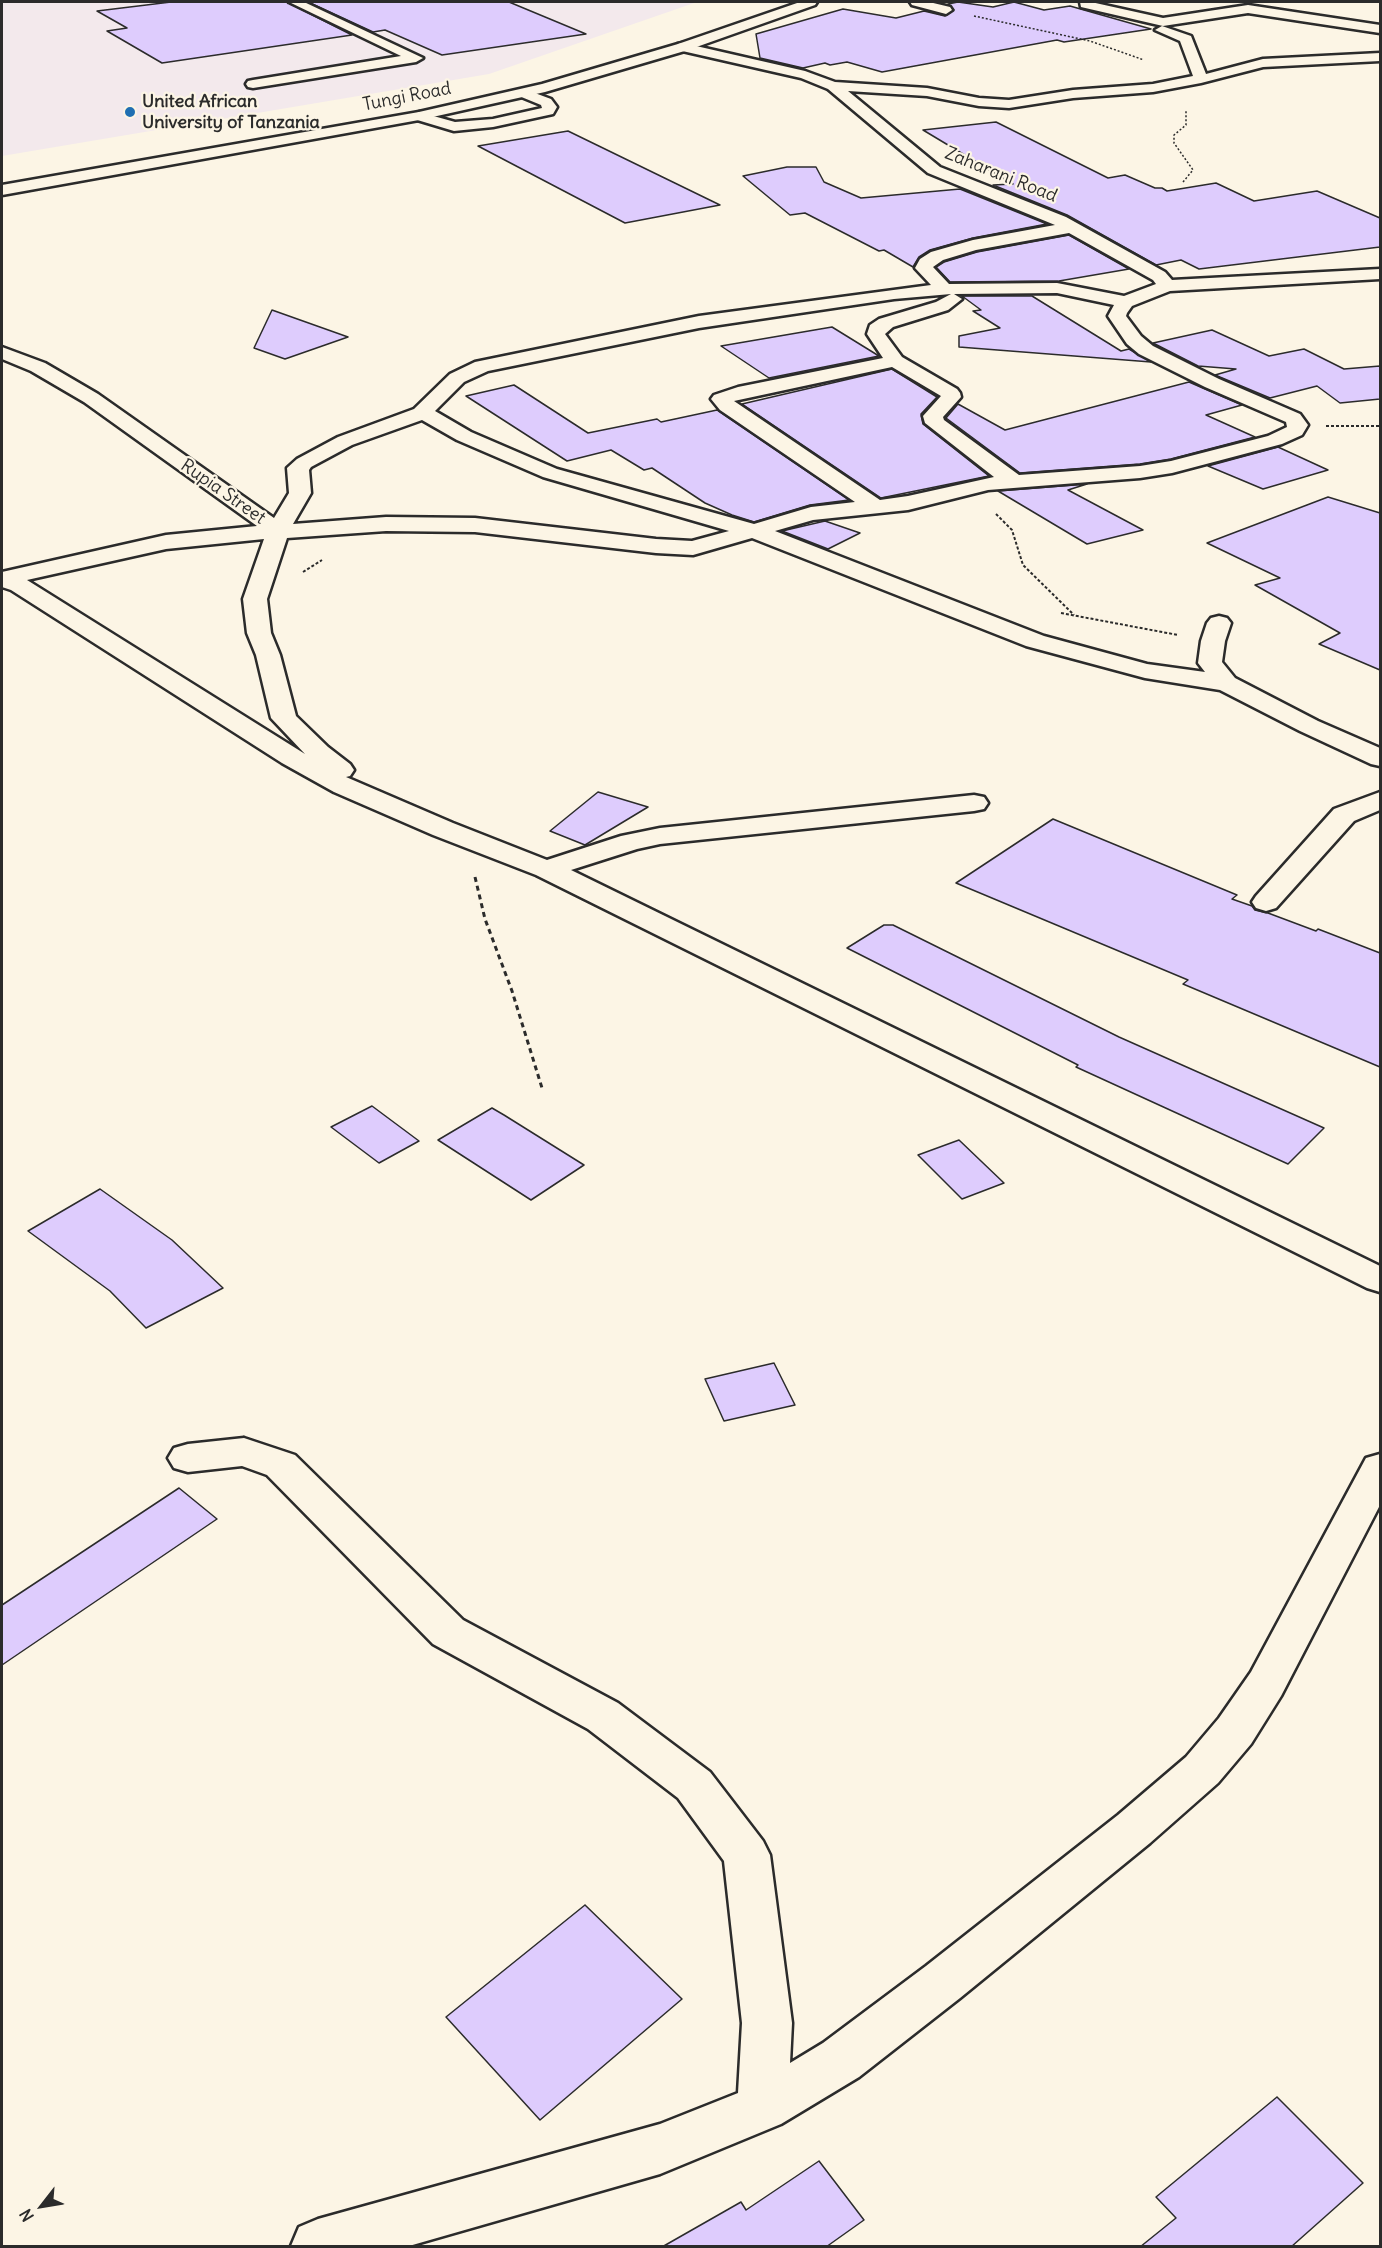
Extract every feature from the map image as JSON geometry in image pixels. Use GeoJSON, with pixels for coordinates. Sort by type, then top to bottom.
{"type":"FeatureCollection","features":[{"type":"Feature","properties":{"kind":"street"},"geometry":{"type":"LineString","coordinates":[[253,84],[416,58],[295,2]]}},
{"type":"Feature","properties":{"kind":"street","name":"Tungi Road"},"geometry":{"type":"LineString","coordinates":[[2,190],[419,116],[524,93],[683,47],[811,2]]}},
{"type":"Feature","properties":{"kind":"street"},"geometry":{"type":"LineString","coordinates":[[916,2],[946,10]]}},
{"type":"Feature","properties":{"kind":"street"},"geometry":{"type":"LineString","coordinates":[[1085,4],[1163,22],[1248,9],[1380,29]]}},
{"type":"Feature","properties":{"kind":"street"},"geometry":{"type":"LineString","coordinates":[[1162,30],[1186,39],[1201,79]]}},
{"type":"Feature","properties":{"kind":"street","name":"Zaharani Road"},"geometry":{"type":"LineString","coordinates":[[683,47],[804,75],[833,86],[934,170],[1072,227],[1159,276],[1167,286]]}},
{"type":"Feature","properties":{"kind":"street"},"geometry":{"type":"LineString","coordinates":[[833,86],[927,92],[979,102],[1009,104],[1073,94],[1146,89],[1201,79],[1263,63],[1380,57]]}},
{"type":"Feature","properties":{"kind":"street"},"geometry":{"type":"LineString","coordinates":[[419,116],[438,124],[454,127],[493,123],[548,111],[550,107],[546,102],[524,93]]}},
{"type":"Feature","properties":{"kind":"street"},"geometry":{"type":"LineString","coordinates":[[952,289],[924,268],[926,263],[937,256],[974,245],[1072,227]]}},
{"type":"Feature","properties":{"kind":"street"},"geometry":{"type":"LineString","coordinates":[[706,546],[752,530],[812,514],[925,500],[988,484],[1110,475],[1172,467],[1275,441],[1295,431],[1298,424],[1293,418],[1212,384],[1139,345],[1118,316],[1118,312],[1126,302],[1167,286],[1380,274]]}},
{"type":"Feature","properties":{"kind":"street"},"geometry":{"type":"LineString","coordinates":[[278,531],[300,493],[298,468],[304,463],[345,441],[423,412],[457,378],[482,366],[699,322],[894,294],[952,289],[1057,288],[1126,302]]}},
{"type":"Feature","properties":{"kind":"street"},"geometry":{"type":"LineString","coordinates":[[952,289],[947,304],[886,323],[877,329],[876,334],[895,361],[950,393],[951,397],[933,416],[935,423],[1013,481]]}},
{"type":"Feature","properties":{"kind":"street","name":"Rupia Street"},"geometry":{"type":"LineString","coordinates":[[2,353],[38,367],[91,398],[278,531],[255,598],[259,633],[268,655],[285,718],[319,753],[342,770],[343,786]]}},
{"type":"Feature","properties":{"kind":"street"},"geometry":{"type":"LineString","coordinates":[[876,507],[728,406],[722,399],[738,393],[895,361]]}},
{"type":"Feature","properties":{"kind":"street"},"geometry":{"type":"LineString","coordinates":[[423,412],[464,436],[550,473],[752,530],[811,551],[1035,641],[1145,671],[1226,683],[1309,726],[1380,758]]}},
{"type":"Feature","properties":{"kind":"street"},"geometry":{"type":"LineString","coordinates":[[2,580],[166,542],[215,536],[386,524],[451,523],[673,548],[706,546],[811,551]]}},
{"type":"Feature","properties":{"kind":"street"},"geometry":{"type":"LineString","coordinates":[[2,580],[19,585],[200,697],[291,758],[343,786],[465,838],[546,869],[1380,1280]]}},
{"type":"Feature","properties":{"kind":"street"},"geometry":{"type":"LineString","coordinates":[[1216,632],[1210,663],[1226,683]]}},
{"type":"Feature","properties":{"kind":"street"},"geometry":{"type":"LineString","coordinates":[[1266,902],[1344,815],[1380,800]]}},
{"type":"Feature","properties":{"kind":"street"},"geometry":{"type":"LineString","coordinates":[[546,869],[632,842],[660,836],[974,803]]}},
{"type":"Feature","properties":{"kind":"street"},"geometry":{"type":"LineString","coordinates":[[188,1458],[243,1452],[281,1465],[448,1632],[603,1716],[694,1785],[747,1855],[767,2023],[763,2106]]}},
{"type":"Feature","properties":{"kind":"street"},"geometry":{"type":"LineString","coordinates":[[318,2247],[660,2149],[763,2106],[841,2060],[943,1982],[1134,1828],[1202,1770],[1235,1731],[1266,1684],[1380,1468]]}},
{"type":"Feature","properties":{"kind":"path"},"geometry":{"type":"LineString","coordinates":[[946,10],[1090,41],[1201,79]]}},
{"type":"Feature","properties":{"kind":"path"},"geometry":{"type":"LineString","coordinates":[[1183,182],[1193,170],[1174,143],[1174,135],[1186,125],[1182,95],[1201,79]]}},
{"type":"Feature","properties":{"kind":"path"},"geometry":{"type":"LineString","coordinates":[[1298,424],[1380,426]]}},
{"type":"Feature","properties":{"kind":"path"},"geometry":{"type":"LineString","coordinates":[[988,484],[995,510],[1012,530],[1023,565],[1075,616]]}},
{"type":"Feature","properties":{"kind":"path"},"geometry":{"type":"LineString","coordinates":[[1053,611],[1075,616],[1216,632]]}},
{"type":"Feature","properties":{"kind":"path"},"geometry":{"type":"LineString","coordinates":[[465,838],[485,919],[512,991],[542,1088]]}},
{"type":"Feature","properties":{"kind":"shaded area","name":"United African University of Tanzania"},"geometry":{"type":"Polygon","coordinates":[[[2,2],[697,2],[489,74],[2,156],[2,2]]]}},
{"type":"Feature","properties":{"kind":"building"},"geometry":{"type":"Polygon","coordinates":[[[171,2],[287,2],[352,35],[162,63],[107,31],[127,28],[97,11],[171,2]]]}},
{"type":"Feature","properties":{"kind":"building"},"geometry":{"type":"Polygon","coordinates":[[[308,2],[509,2],[586,34],[442,55],[385,30],[373,32],[308,2]]]}},
{"type":"Feature","properties":{"kind":"building"},"geometry":{"type":"Polygon","coordinates":[[[958,2],[993,7],[1014,2],[1044,10],[1070,6],[1151,29],[1064,42],[1057,40],[882,72],[847,62],[830,65],[825,63],[803,68],[760,58],[756,34],[843,9],[896,18],[924,11],[945,16],[954,10],[948,4],[958,2]]]}},
{"type":"Feature","properties":{"kind":"building"},"geometry":{"type":"Polygon","coordinates":[[[996,122],[1108,178],[1125,175],[1167,191],[1216,183],[1254,201],[1317,191],[1380,218],[1380,247],[1199,269],[1181,260],[1156,265],[1067,215],[993,185],[1013,184],[923,130],[996,122]]]}},
{"type":"Feature","properties":{"kind":"building"},"geometry":{"type":"Polygon","coordinates":[[[568,131],[720,205],[625,223],[478,146],[568,131]]]}},
{"type":"Feature","properties":{"kind":"building"},"geometry":{"type":"Polygon","coordinates":[[[787,167],[816,167],[824,182],[861,198],[960,189],[1047,224],[973,238],[930,250],[919,257],[913,267],[884,250],[879,251],[805,213],[790,215],[743,176],[787,167]]]}},
{"type":"Feature","properties":{"kind":"building"},"geometry":{"type":"Polygon","coordinates":[[[1069,235],[1129,269],[1059,281],[950,282],[936,267],[944,262],[977,252],[1069,235]]]}},
{"type":"Feature","properties":{"kind":"building"},"geometry":{"type":"Polygon","coordinates":[[[962,296],[1032,296],[1121,351],[1129,349],[1151,362],[959,347],[959,336],[1000,328],[973,311],[981,310],[962,296]]]}},
{"type":"Feature","properties":{"kind":"building"},"geometry":{"type":"Polygon","coordinates":[[[272,310],[348,337],[285,359],[254,348],[272,310]]]}},
{"type":"Feature","properties":{"kind":"building"},"geometry":{"type":"Polygon","coordinates":[[[832,327],[879,356],[769,378],[721,346],[832,327]]]}},
{"type":"Feature","properties":{"kind":"building"},"geometry":{"type":"Polygon","coordinates":[[[1212,330],[1269,356],[1304,349],[1344,369],[1380,366],[1380,399],[1340,403],[1317,386],[1270,398],[1215,375],[1236,369],[1198,366],[1153,343],[1212,330]]]}},
{"type":"Feature","properties":{"kind":"building"},"geometry":{"type":"Polygon","coordinates":[[[892,369],[937,397],[921,414],[923,424],[989,476],[881,498],[742,404],[892,369]]]}},
{"type":"Feature","properties":{"kind":"building"},"geometry":{"type":"Polygon","coordinates":[[[1189,382],[1242,405],[1206,415],[1255,437],[1171,459],[1140,464],[1020,473],[946,418],[958,404],[1005,430],[1189,382]]]}},
{"type":"Feature","properties":{"kind":"building"},"geometry":{"type":"Polygon","coordinates":[[[514,385],[588,433],[657,419],[661,422],[717,410],[849,500],[810,505],[754,522],[705,503],[652,468],[644,470],[611,450],[567,461],[466,396],[514,385]]]}},
{"type":"Feature","properties":{"kind":"building"},"geometry":{"type":"Polygon","coordinates":[[[1278,447],[1328,470],[1263,489],[1208,466],[1278,447]]]}},
{"type":"Feature","properties":{"kind":"building"},"geometry":{"type":"Polygon","coordinates":[[[1087,484],[1068,490],[1143,530],[1087,544],[998,491],[1087,484]]]}},
{"type":"Feature","properties":{"kind":"building"},"geometry":{"type":"Polygon","coordinates":[[[1328,497],[1380,513],[1380,670],[1319,644],[1340,633],[1255,585],[1280,578],[1207,543],[1328,497]]]}},
{"type":"Feature","properties":{"kind":"building"},"geometry":{"type":"Polygon","coordinates":[[[825,521],[860,533],[828,549],[782,531],[825,521]]]}},
{"type":"Feature","properties":{"kind":"building"},"geometry":{"type":"Polygon","coordinates":[[[598,792],[648,807],[585,845],[550,831],[598,792]]]}},
{"type":"Feature","properties":{"kind":"building"},"geometry":{"type":"Polygon","coordinates":[[[1053,819],[1237,895],[1232,899],[1252,906],[1255,910],[1316,931],[1318,929],[1380,953],[1380,1067],[1183,984],[1188,980],[956,883],[1053,819]]]}},
{"type":"Feature","properties":{"kind":"building"},"geometry":{"type":"Polygon","coordinates":[[[884,925],[893,925],[1119,1037],[1324,1128],[1288,1164],[1076,1067],[1078,1065],[847,948],[884,925]]]}},
{"type":"Feature","properties":{"kind":"building"},"geometry":{"type":"Polygon","coordinates":[[[372,1106],[419,1141],[379,1163],[331,1127],[372,1106]]]}},
{"type":"Feature","properties":{"kind":"building"},"geometry":{"type":"Polygon","coordinates":[[[492,1108],[584,1165],[531,1200],[438,1140],[492,1108]]]}},
{"type":"Feature","properties":{"kind":"building"},"geometry":{"type":"Polygon","coordinates":[[[959,1140],[1004,1183],[962,1199],[918,1155],[959,1140]]]}},
{"type":"Feature","properties":{"kind":"building"},"geometry":{"type":"Polygon","coordinates":[[[100,1189],[172,1240],[223,1288],[146,1328],[110,1291],[28,1231],[100,1189]]]}},
{"type":"Feature","properties":{"kind":"building"},"geometry":{"type":"Polygon","coordinates":[[[774,1363],[795,1405],[724,1421],[705,1379],[774,1363]]]}},
{"type":"Feature","properties":{"kind":"building"},"geometry":{"type":"Polygon","coordinates":[[[179,1488],[217,1519],[2,1665],[2,1605],[179,1488]]]}},
{"type":"Feature","properties":{"kind":"building"},"geometry":{"type":"Polygon","coordinates":[[[585,1905],[682,1999],[540,2120],[446,2017],[585,1905]]]}},
{"type":"Feature","properties":{"kind":"building"},"geometry":{"type":"Polygon","coordinates":[[[1277,2097],[1363,2183],[1291,2247],[1140,2247],[1176,2218],[1156,2197],[1277,2097]]]}},
{"type":"Feature","properties":{"kind":"building"},"geometry":{"type":"Polygon","coordinates":[[[819,2161],[864,2220],[826,2247],[662,2247],[741,2202],[746,2210],[819,2161]]]}},
{"type":"Feature","properties":{"kind":"place","name":"United African University of Tanzania"},"geometry":{"type":"Point","coordinates":[130,112]}}]}
